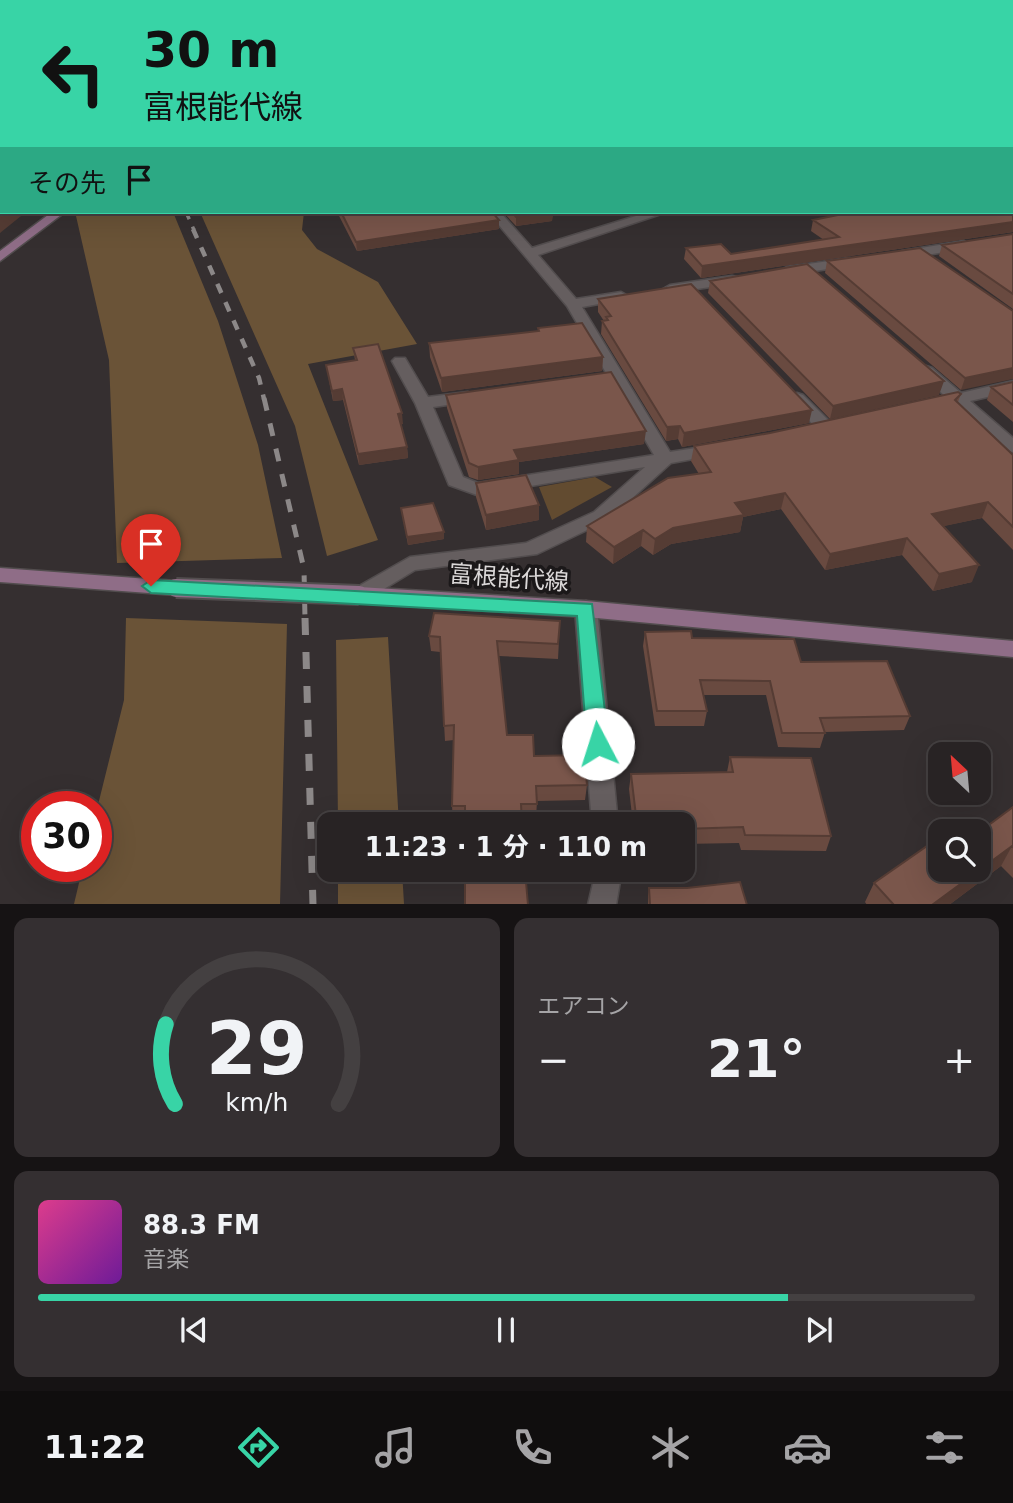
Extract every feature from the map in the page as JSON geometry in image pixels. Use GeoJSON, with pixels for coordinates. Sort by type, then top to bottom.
{"type":"FeatureCollection","features":[{"type":"Feature","properties":{"kind":"main road"},"geometry":{"type":"LineString","coordinates":[[0,257],[56,214]]}},
{"type":"Feature","properties":{"kind":"main road","name":"富根能代線"},"geometry":{"type":"LineString","coordinates":[[0,575],[176,588],[359,595],[586,609],[1013,649]]}},
{"type":"Feature","properties":{"kind":"street"},"geometry":{"type":"LineString","coordinates":[[496,214],[573,303],[665,459]]}},
{"type":"Feature","properties":{"kind":"street"},"geometry":{"type":"LineString","coordinates":[[530,253],[655,214]]}},
{"type":"Feature","properties":{"kind":"street"},"geometry":{"type":"LineString","coordinates":[[890,256],[974,244]]}},
{"type":"Feature","properties":{"kind":"street"},"geometry":{"type":"LineString","coordinates":[[921,251],[942,267]]}},
{"type":"Feature","properties":{"kind":"street"},"geometry":{"type":"LineString","coordinates":[[768,274],[868,260]]}},
{"type":"Feature","properties":{"kind":"street"},"geometry":{"type":"LineString","coordinates":[[807,268],[827,286]]}},
{"type":"Feature","properties":{"kind":"street"},"geometry":{"type":"LineString","coordinates":[[573,303],[645,293],[696,291],[742,278]]}},
{"type":"Feature","properties":{"kind":"street"},"geometry":{"type":"LineString","coordinates":[[400,361],[422,403],[454,481],[477,489],[728,448]]}},
{"type":"Feature","properties":{"kind":"street"},"geometry":{"type":"LineString","coordinates":[[918,364],[1013,447]]}},
{"type":"Feature","properties":{"kind":"street"},"geometry":{"type":"LineString","coordinates":[[592,380],[618,376]]}},
{"type":"Feature","properties":{"kind":"street"},"geometry":{"type":"LineString","coordinates":[[918,408],[1013,386]]}},
{"type":"Feature","properties":{"kind":"street"},"geometry":{"type":"LineString","coordinates":[[787,388],[832,427],[802,433]]}},
{"type":"Feature","properties":{"kind":"street"},"geometry":{"type":"LineString","coordinates":[[422,403],[488,394]]}},
{"type":"Feature","properties":{"kind":"street"},"geometry":{"type":"LineString","coordinates":[[359,595],[410,564],[530,549],[601,516],[665,459]]}},
{"type":"Feature","properties":{"kind":"street"},"geometry":{"type":"LineString","coordinates":[[586,609],[604,812]]}},
{"type":"Feature","properties":{"kind":"street"},"geometry":{"type":"LineString","coordinates":[[602,904],[607,882]]}},
{"type":"Feature","properties":{"kind":"shaded area"},"geometry":{"type":"Polygon","coordinates":[[[174,214],[218,321],[258,445],[282,558],[117,563],[109,360],[76,216],[174,214]]]}},
{"type":"Feature","properties":{"kind":"shaded area"},"geometry":{"type":"Polygon","coordinates":[[[201,214],[304,214],[302,230],[317,249],[378,282],[417,344],[308,364],[378,540],[327,556],[295,426],[201,214]]]}},
{"type":"Feature","properties":{"kind":"shaded area"},"geometry":{"type":"Polygon","coordinates":[[[595,477],[612,487],[552,520],[539,487],[595,477]]]}},
{"type":"Feature","properties":{"kind":"shaded area"},"geometry":{"type":"Polygon","coordinates":[[[126,618],[287,624],[280,904],[74,904],[79,882],[112,882],[112,791],[101,791],[124,700],[126,618]]]}},
{"type":"Feature","properties":{"kind":"shaded area"},"geometry":{"type":"Polygon","coordinates":[[[388,637],[398,812],[338,812],[336,640],[388,637]]]}},
{"type":"Feature","properties":{"kind":"shaded area"},"geometry":{"type":"Polygon","coordinates":[[[338,882],[403,882],[404,904],[338,904],[338,882]]]}},
{"type":"Feature","properties":{"kind":"building"},"geometry":{"type":"Polygon","coordinates":[[[342,214],[494,214],[499,220],[356,242],[342,214]]]}},
{"type":"Feature","properties":{"kind":"building"},"geometry":{"type":"Polygon","coordinates":[[[514,214],[537,214],[516,217],[514,214]]]}},
{"type":"Feature","properties":{"kind":"building"},"geometry":{"type":"Polygon","coordinates":[[[843,214],[1013,214],[1013,222],[702,266],[686,248],[721,244],[731,254],[839,237],[813,220],[843,214]]]}},
{"type":"Feature","properties":{"kind":"building"},"geometry":{"type":"Polygon","coordinates":[[[1013,234],[1013,294],[942,245],[1013,234]]]}},
{"type":"Feature","properties":{"kind":"building"},"geometry":{"type":"Polygon","coordinates":[[[920,248],[1013,311],[1013,368],[965,378],[827,261],[920,248]]]}},
{"type":"Feature","properties":{"kind":"building"},"geometry":{"type":"Polygon","coordinates":[[[807,264],[944,381],[833,406],[710,281],[807,264]]]}},
{"type":"Feature","properties":{"kind":"building"},"geometry":{"type":"Polygon","coordinates":[[[691,284],[812,410],[684,433],[680,426],[667,427],[602,321],[611,316],[598,299],[691,284]]]}},
{"type":"Feature","properties":{"kind":"building"},"geometry":{"type":"Polygon","coordinates":[[[582,323],[603,357],[441,378],[429,343],[539,331],[538,328],[582,323]]]}},
{"type":"Feature","properties":{"kind":"building"},"geometry":{"type":"Polygon","coordinates":[[[378,344],[402,413],[398,414],[407,447],[358,454],[342,389],[332,391],[326,365],[357,360],[353,348],[378,344]]]}},
{"type":"Feature","properties":{"kind":"building"},"geometry":{"type":"Polygon","coordinates":[[[611,372],[646,431],[514,450],[519,460],[478,467],[469,463],[446,395],[611,372]]]}},
{"type":"Feature","properties":{"kind":"building"},"geometry":{"type":"Polygon","coordinates":[[[1013,382],[1013,405],[991,387],[1013,382]]]}},
{"type":"Feature","properties":{"kind":"building"},"geometry":{"type":"Polygon","coordinates":[[[958,392],[961,394],[955,400],[1013,455],[1013,527],[988,502],[932,514],[979,565],[939,574],[907,538],[830,554],[785,493],[735,503],[744,515],[673,528],[655,539],[643,530],[614,547],[587,526],[668,478],[711,472],[694,446],[770,433],[958,392]]]}},
{"type":"Feature","properties":{"kind":"building"},"geometry":{"type":"Polygon","coordinates":[[[526,475],[539,505],[486,515],[476,483],[526,475]]]}},
{"type":"Feature","properties":{"kind":"building"},"geometry":{"type":"Polygon","coordinates":[[[433,503],[444,532],[407,537],[401,508],[433,503]]]}},
{"type":"Feature","properties":{"kind":"building"},"geometry":{"type":"Polygon","coordinates":[[[434,613],[560,621],[558,644],[497,641],[507,735],[533,735],[534,756],[584,755],[587,785],[536,786],[537,804],[521,804],[521,812],[465,812],[465,806],[452,806],[454,725],[444,726],[440,637],[429,636],[434,613]]]}},
{"type":"Feature","properties":{"kind":"building"},"geometry":{"type":"Polygon","coordinates":[[[691,631],[692,638],[794,639],[801,662],[887,661],[910,716],[820,718],[825,733],[782,733],[770,681],[700,680],[707,711],[657,711],[645,632],[691,631]]]}},
{"type":"Feature","properties":{"kind":"building"},"geometry":{"type":"Polygon","coordinates":[[[730,757],[811,758],[831,836],[745,835],[743,827],[695,829],[695,812],[636,812],[631,774],[733,772],[730,757]]]}},
{"type":"Feature","properties":{"kind":"building"},"geometry":{"type":"Polygon","coordinates":[[[1013,807],[1013,847],[991,861],[991,823],[1013,807]]]}},
{"type":"Feature","properties":{"kind":"building"},"geometry":{"type":"Polygon","coordinates":[[[928,845],[928,882],[963,882],[933,904],[893,904],[874,883],[928,845]]]}},
{"type":"Feature","properties":{"kind":"building"},"geometry":{"type":"Polygon","coordinates":[[[465,882],[526,882],[528,904],[465,904],[465,882]]]}},
{"type":"Feature","properties":{"kind":"building"},"geometry":{"type":"Polygon","coordinates":[[[740,882],[747,904],[650,904],[649,888],[687,888],[740,882]]]}},
{"type":"Feature","properties":{"kind":"railway"},"geometry":{"type":"LineString","coordinates":[[187,214],[194,230]]}},
{"type":"Feature","properties":{"kind":"railway"},"geometry":{"type":"LineString","coordinates":[[193,229],[259,378],[264,399]]}},
{"type":"Feature","properties":{"kind":"railway"},"geometry":{"type":"LineString","coordinates":[[264,398],[304,569],[305,619]]}},
{"type":"Feature","properties":{"kind":"railway"},"geometry":{"type":"LineString","coordinates":[[305,618],[313,904]]}},
{"type":"Feature","properties":{"kind":"route"},"geometry":{"type":"LineString","coordinates":[[151,586],[586,609],[598,744]]}}]}
